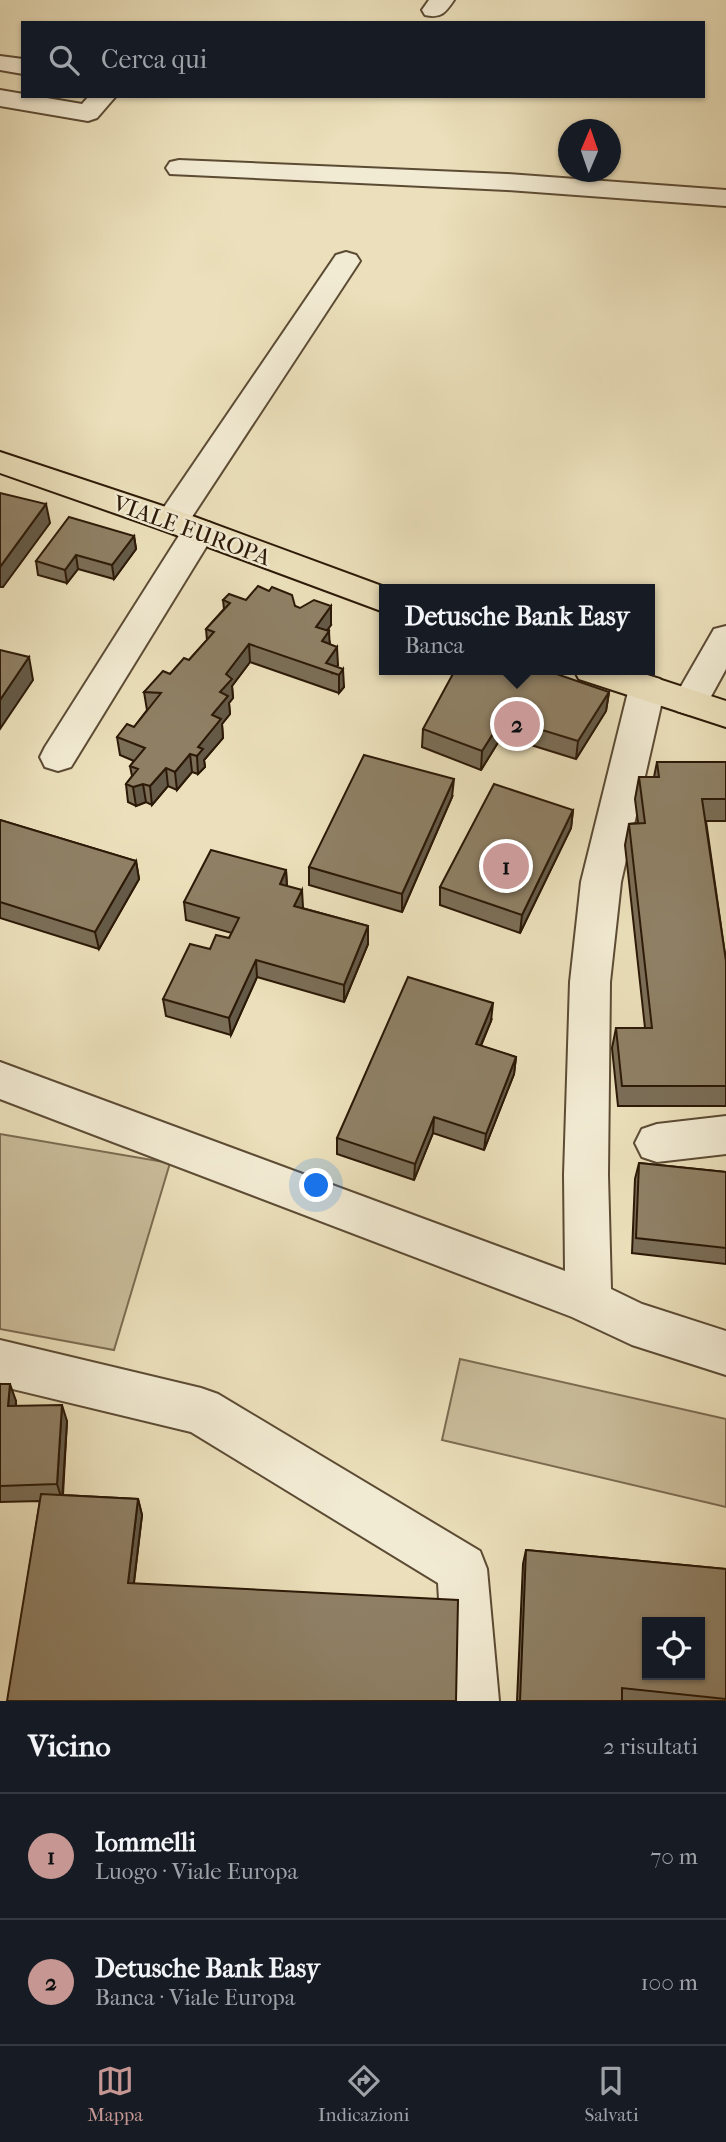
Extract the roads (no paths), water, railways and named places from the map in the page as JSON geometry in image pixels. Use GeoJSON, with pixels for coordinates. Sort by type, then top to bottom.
{"type":"FeatureCollection","features":[{"type":"Feature","properties":{"kind":"main road","name":"VIALE EUROPA"},"geometry":{"type":"LineString","coordinates":[[0,462],[185,526],[379,598]]}},
{"type":"Feature","properties":{"kind":"main road"},"geometry":{"type":"LineString","coordinates":[[607,675],[726,714]]}},
{"type":"Feature","properties":{"kind":"street"},"geometry":{"type":"LineString","coordinates":[[0,63],[21,67]]}},
{"type":"Feature","properties":{"kind":"street"},"geometry":{"type":"LineString","coordinates":[[0,99],[88,113],[101,98]]}},
{"type":"Feature","properties":{"kind":"street"},"geometry":{"type":"LineString","coordinates":[[179,168],[507,182],[726,198]]}},
{"type":"Feature","properties":{"kind":"street"},"geometry":{"type":"LineString","coordinates":[[58,757],[185,526],[346,261]]}},
{"type":"Feature","properties":{"kind":"street"},"geometry":{"type":"LineString","coordinates":[[690,702],[726,638]]}},
{"type":"Feature","properties":{"kind":"street"},"geometry":{"type":"LineString","coordinates":[[589,1301],[586,1175],[590,982],[601,882],[647,688]]}},
{"type":"Feature","properties":{"kind":"street"},"geometry":{"type":"LineString","coordinates":[[0,1080],[589,1301],[632,1323],[726,1353]]}},
{"type":"Feature","properties":{"kind":"street"},"geometry":{"type":"LineString","coordinates":[[657,1143],[726,1135]]}},
{"type":"Feature","properties":{"kind":"street"},"geometry":{"type":"LineString","coordinates":[[0,1363],[201,1411],[462,1569],[472,1701]]}},
{"type":"Feature","properties":{"kind":"place","name":"Detusche Bank Easy"},"geometry":{"type":"Point","coordinates":[517,724]}},
{"type":"Feature","properties":{"kind":"place","name":"Iommelli"},"geometry":{"type":"Point","coordinates":[506,866]}}]}
